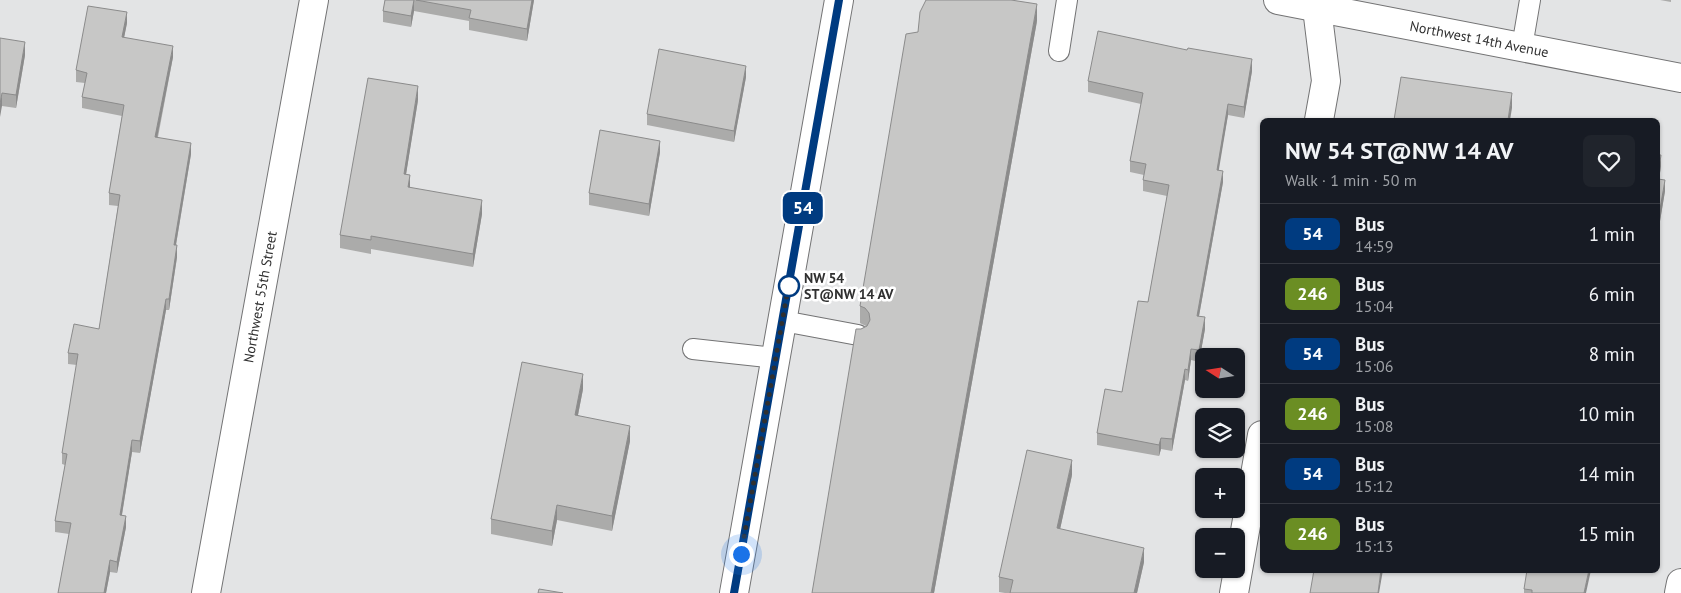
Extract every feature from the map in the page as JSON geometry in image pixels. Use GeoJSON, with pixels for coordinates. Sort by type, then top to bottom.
{"type":"FeatureCollection","features":[{"type":"Feature","properties":{"kind":"street","name":"Northwest 55th Street"},"geometry":{"type":"LineString","coordinates":[[206,593],[314,0]]}},
{"type":"Feature","properties":{"kind":"street"},"geometry":{"type":"LineString","coordinates":[[734,593],[839,0]]}},
{"type":"Feature","properties":{"kind":"street","name":"Northwest 14th Avenue"},"geometry":{"type":"LineString","coordinates":[[1278,0],[1316,4],[1681,78]]}},
{"type":"Feature","properties":{"kind":"street"},"geometry":{"type":"LineString","coordinates":[[1316,4],[1326,81],[1319,118]]}},
{"type":"Feature","properties":{"kind":"street"},"geometry":{"type":"LineString","coordinates":[[1234,593],[1260,445]]}},
{"type":"Feature","properties":{"kind":"street"},"geometry":{"type":"LineString","coordinates":[[1679,593],[1681,583]]}},
{"type":"Feature","properties":{"kind":"lane"},"geometry":{"type":"LineString","coordinates":[[1059,52],[1068,0]]}},
{"type":"Feature","properties":{"kind":"lane"},"geometry":{"type":"LineString","coordinates":[[1522,47],[1530,0]]}},
{"type":"Feature","properties":{"kind":"lane"},"geometry":{"type":"LineString","coordinates":[[783,321],[858,335]]}},
{"type":"Feature","properties":{"kind":"lane"},"geometry":{"type":"LineString","coordinates":[[693,349],[776,358]]}},
{"type":"Feature","properties":{"kind":"building"},"geometry":{"type":"Polygon","coordinates":[[[385,0],[414,0],[411,16],[383,11],[385,0]]]}},
{"type":"Feature","properties":{"kind":"building"},"geometry":{"type":"Polygon","coordinates":[[[416,0],[532,0],[527,29],[469,18],[471,10],[416,0]]]}},
{"type":"Feature","properties":{"kind":"building"},"geometry":{"type":"Polygon","coordinates":[[[926,0],[1011,0],[1037,4],[931,593],[812,593],[856,329],[867,326],[870,320],[869,313],[860,306],[906,34],[918,32],[920,12],[926,0]]]}},
{"type":"Feature","properties":{"kind":"building"},"geometry":{"type":"Polygon","coordinates":[[[88,6],[127,12],[122,37],[173,46],[155,137],[191,143],[174,245],[177,245],[169,299],[166,299],[140,441],[132,440],[120,515],[126,516],[117,562],[110,560],[104,593],[58,593],[71,523],[55,521],[67,454],[62,453],[78,354],[68,353],[74,324],[99,329],[120,195],[109,193],[124,105],[82,97],[87,73],[76,70],[88,6]]]}},
{"type":"Feature","properties":{"kind":"building"},"geometry":{"type":"Polygon","coordinates":[[[1098,31],[1187,50],[1188,48],[1252,59],[1244,107],[1228,104],[1217,170],[1223,171],[1197,316],[1205,317],[1199,348],[1191,349],[1188,370],[1185,369],[1172,439],[1161,438],[1159,445],[1097,433],[1105,389],[1122,392],[1138,301],[1148,302],[1169,185],[1143,180],[1146,164],[1130,161],[1143,93],[1088,81],[1098,31]]]}},
{"type":"Feature","properties":{"kind":"building"},"geometry":{"type":"Polygon","coordinates":[[[0,38],[25,42],[16,95],[2,93],[0,104],[0,38]]]}},
{"type":"Feature","properties":{"kind":"building"},"geometry":{"type":"Polygon","coordinates":[[[659,49],[746,66],[734,131],[647,114],[659,49]]]}},
{"type":"Feature","properties":{"kind":"building"},"geometry":{"type":"Polygon","coordinates":[[[1401,77],[1512,93],[1508,118],[1394,118],[1401,77]]]}},
{"type":"Feature","properties":{"kind":"building"},"geometry":{"type":"Polygon","coordinates":[[[368,78],[418,86],[404,174],[410,175],[408,187],[482,200],[473,254],[371,236],[371,240],[340,235],[368,78]]]}},
{"type":"Feature","properties":{"kind":"building"},"geometry":{"type":"Polygon","coordinates":[[[600,130],[660,141],[649,204],[589,193],[600,130]]]}},
{"type":"Feature","properties":{"kind":"building"},"geometry":{"type":"Polygon","coordinates":[[[1660,179],[1665,180],[1660,209],[1660,179]]]}},
{"type":"Feature","properties":{"kind":"building"},"geometry":{"type":"Polygon","coordinates":[[[522,362],[583,374],[575,415],[630,426],[612,516],[557,505],[552,531],[491,519],[522,362]]]}},
{"type":"Feature","properties":{"kind":"building"},"geometry":{"type":"Polygon","coordinates":[[[1027,450],[1072,460],[1057,528],[1144,548],[1134,593],[1010,593],[1013,580],[999,577],[1027,450]]]}},
{"type":"Feature","properties":{"kind":"building"},"geometry":{"type":"Polygon","coordinates":[[[1313,573],[1381,573],[1378,593],[1310,593],[1313,573]]]}},
{"type":"Feature","properties":{"kind":"building"},"geometry":{"type":"Polygon","coordinates":[[[1527,573],[1588,573],[1584,593],[1532,593],[1532,590],[1524,589],[1527,573]]]}},
{"type":"Feature","properties":{"kind":"building"},"geometry":{"type":"Polygon","coordinates":[[[539,589],[563,593],[538,593],[539,589]]]}},
{"type":"Feature","properties":{"kind":"bus line","name":"54"},"geometry":{"type":"LineString","coordinates":[[734,593],[839,0]]}},
{"type":"Feature","properties":{"kind":"place","name":"NW 54 ST@NW 14 AV"},"geometry":{"type":"Point","coordinates":[789,286]}},
{"type":"Feature","properties":{"kind":"route"},"geometry":{"type":"LineString","coordinates":[[741,554],[789,283],[789,286]]}}]}
